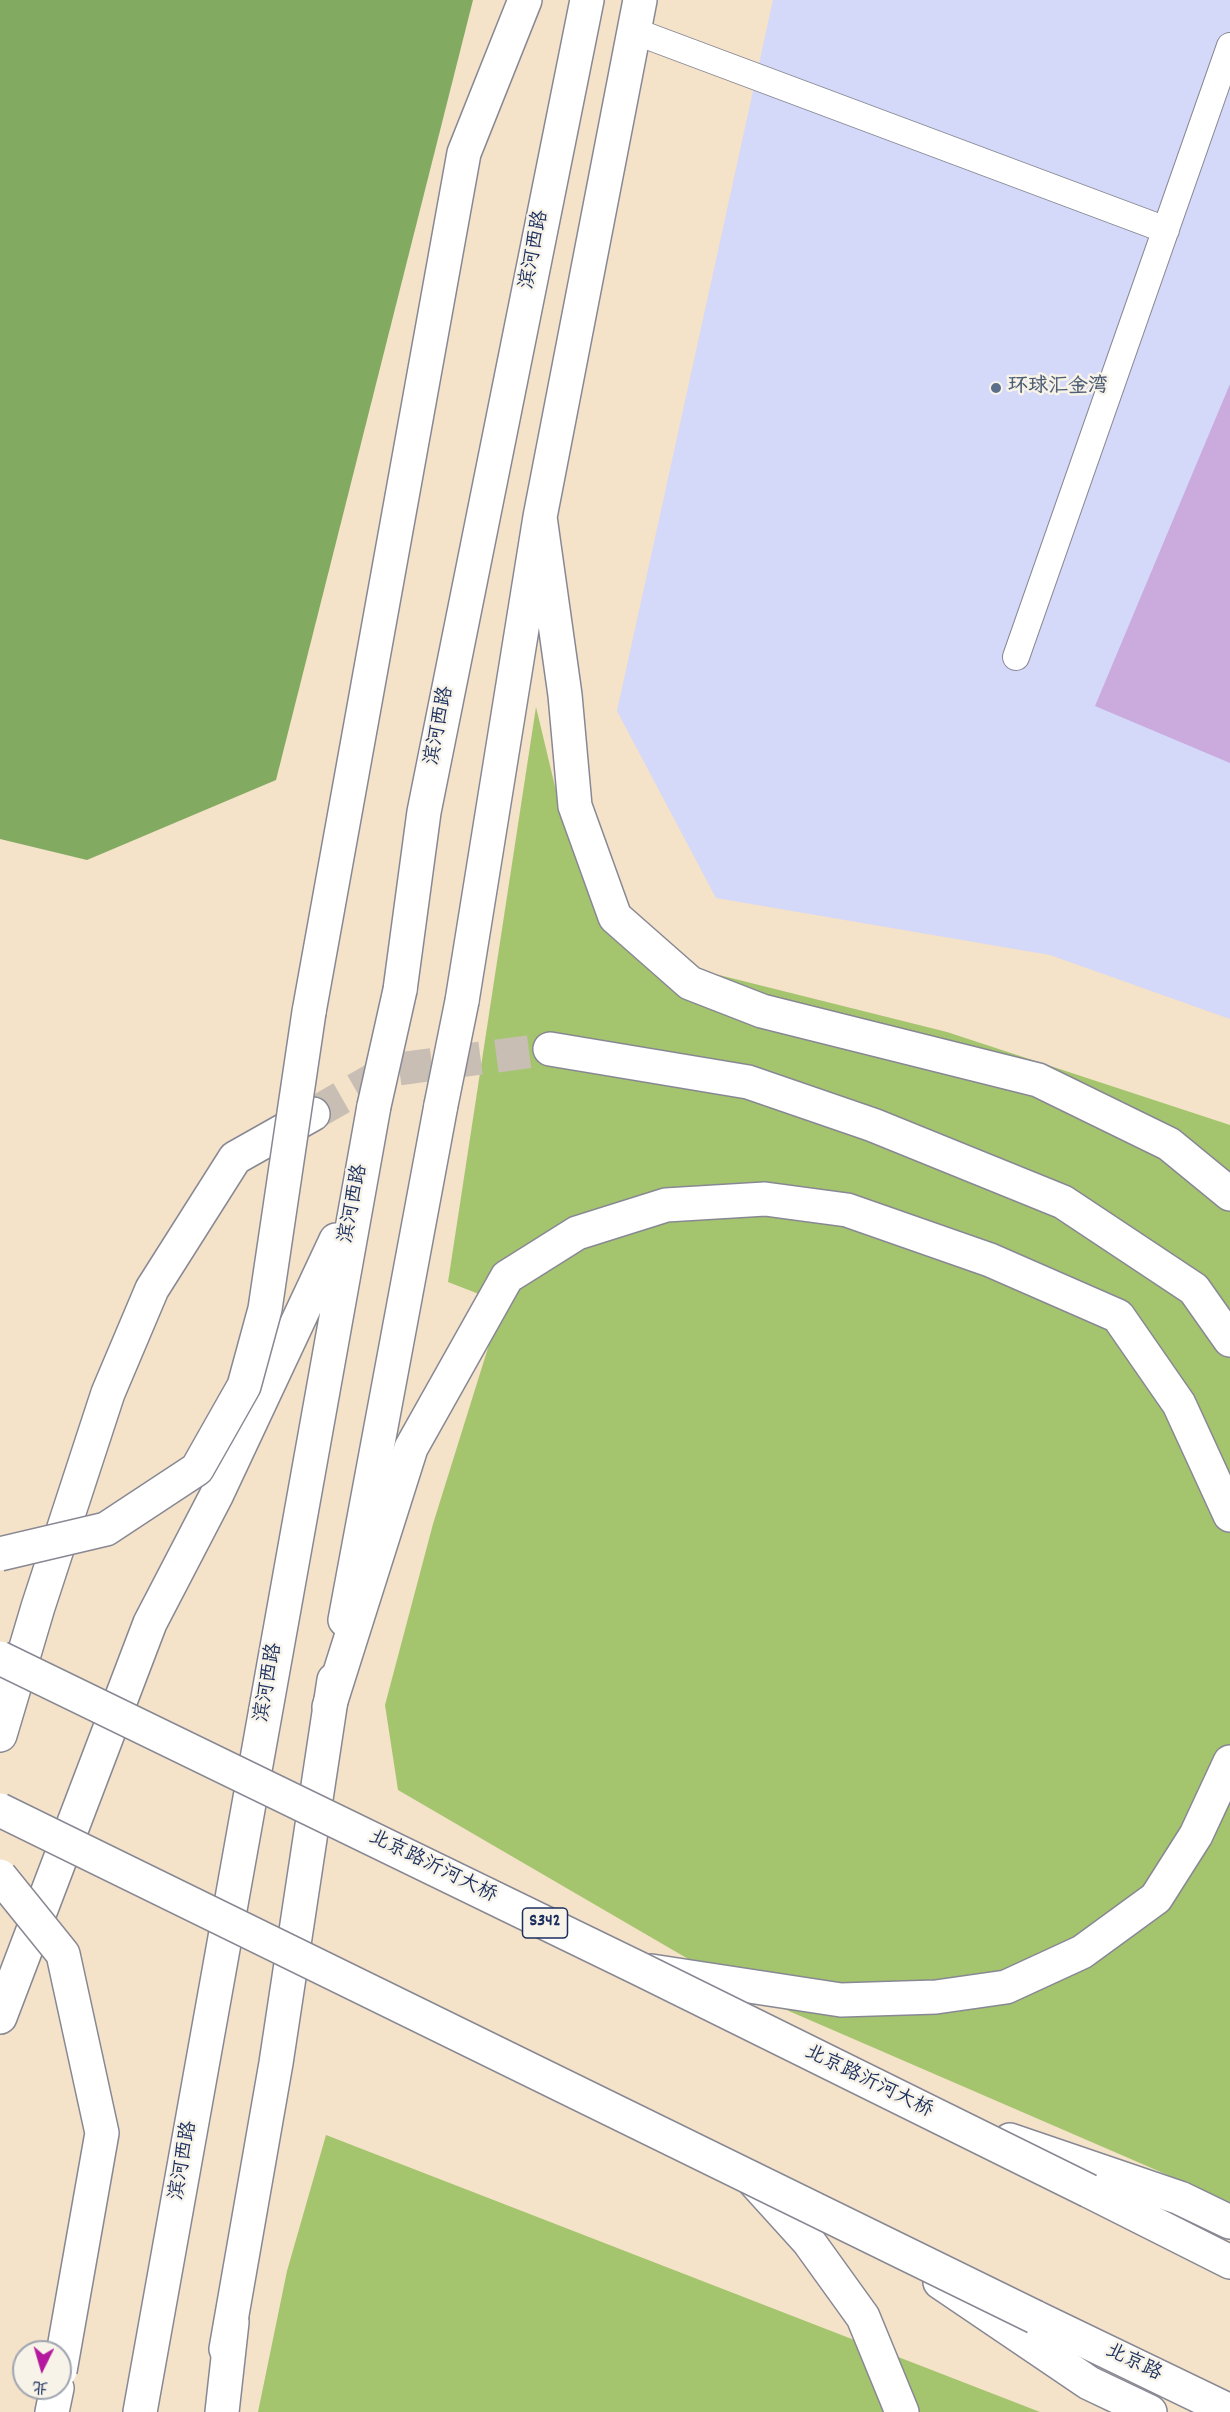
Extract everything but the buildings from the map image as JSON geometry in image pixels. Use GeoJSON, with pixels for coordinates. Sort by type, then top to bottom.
{"type":"FeatureCollection","features":[{"type":"Feature","properties":{"kind":"main road"},"geometry":{"type":"LineString","coordinates":[[0,1554],[106,1529],[197,1469],[244,1386],[265,1309],[309,1012],[464,153],[525,0]]}},
{"type":"Feature","properties":{"kind":"main road","name":"滨河西路"},"geometry":{"type":"LineString","coordinates":[[140,2412],[355,1198],[400,990],[424,812],[587,0]]}},
{"type":"Feature","properties":{"kind":"main road"},"geometry":{"type":"LineString","coordinates":[[212,2412],[232,2322],[276,2063],[329,1707],[462,1001],[540,518],[637,15]]}},
{"type":"Feature","properties":{"kind":"main road"},"geometry":{"type":"LineString","coordinates":[[540,518],[565,696],[575,806],[615,917],[690,983],[762,1011],[1038,1080],[1169,1144],[1230,1194]]}},
{"type":"Feature","properties":{"kind":"main road"},"geometry":{"type":"LineString","coordinates":[[550,1050],[748,1082],[873,1125],[1063,1202],[1194,1290],[1230,1340]]}},
{"type":"Feature","properties":{"kind":"main road"},"geometry":{"type":"LineString","coordinates":[[0,1735],[38,1607],[108,1393],[152,1289],[235,1158],[313,1114]]}},
{"type":"Feature","properties":{"kind":"main road"},"geometry":{"type":"LineString","coordinates":[[0,2018],[150,1623],[222,1485],[355,1198]]}},
{"type":"Feature","properties":{"kind":"main road"},"geometry":{"type":"LineString","coordinates":[[329,1707],[411,1448],[507,1277],[578,1233],[666,1205],[765,1199],[847,1210],[990,1260],[1118,1316],[1179,1404],[1230,1515]]}},
{"type":"Feature","properties":{"kind":"main road","name":"北京路沂河大桥"},"geometry":{"type":"LineString","coordinates":[[0,1658],[640,1969],[1230,2262]]}},
{"type":"Feature","properties":{"kind":"main road"},"geometry":{"type":"LineString","coordinates":[[640,1969],[841,2000],[936,1997],[1006,1987],[1082,1952],[1156,1898],[1196,1836],[1230,1762]]}},
{"type":"Feature","properties":{"kind":"main road"},"geometry":{"type":"LineString","coordinates":[[0,1810],[882,2242],[1089,2383],[1150,2412]]}},
{"type":"Feature","properties":{"kind":"main road"},"geometry":{"type":"LineString","coordinates":[[0,1876],[63,1954],[102,2133],[65,2340]]}},
{"type":"Feature","properties":{"kind":"main road"},"geometry":{"type":"LineString","coordinates":[[926,2112],[1180,2198],[1230,2222]]}},
{"type":"Feature","properties":{"kind":"main road"},"geometry":{"type":"LineString","coordinates":[[750,2177],[809,2242],[863,2317],[902,2412]]}},
{"type":"Feature","properties":{"kind":"main road","name":"北京路"},"geometry":{"type":"LineString","coordinates":[[882,2242],[1230,2411]]}},
{"type":"Feature","properties":{"kind":"main road"},"geometry":{"type":"LineString","coordinates":[[222,2412],[232,2322]]}},
{"type":"Feature","properties":{"kind":"lane"},"geometry":{"type":"LineString","coordinates":[[637,15],[1166,230]]}},
{"type":"Feature","properties":{"kind":"lane"},"geometry":{"type":"LineString","coordinates":[[1016,657],[1230,46]]}},
{"type":"Feature","properties":{"kind":"shaded area"},"geometry":{"type":"Polygon","coordinates":[[[773,0],[1230,0],[1230,1019],[1050,955],[716,898],[617,711],[773,0]]]}},
{"type":"Feature","properties":{"kind":"green space"},"geometry":{"type":"Polygon","coordinates":[[[0,0],[473,0],[276,780],[87,860],[0,839],[0,0]]]}},
{"type":"Feature","properties":{"kind":"green space"},"geometry":{"type":"Polygon","coordinates":[[[536,707],[559,803],[663,961],[947,1032],[1230,1125],[1230,2202],[745,1992],[398,1790],[385,1705],[433,1524],[502,1303],[448,1282],[536,707]]]}},
{"type":"Feature","properties":{"kind":"green space"},"geometry":{"type":"Polygon","coordinates":[[[326,2135],[1040,2412],[258,2412],[287,2271],[326,2135]]]}},
{"type":"Feature","properties":{"kind":"tunnel"},"geometry":{"type":"LineString","coordinates":[[313,1114],[390,1070],[550,1049]]}},
{"type":"Feature","properties":{"kind":"place","name":"环球汇金湾"},"geometry":{"type":"Point","coordinates":[996,388]}}]}
